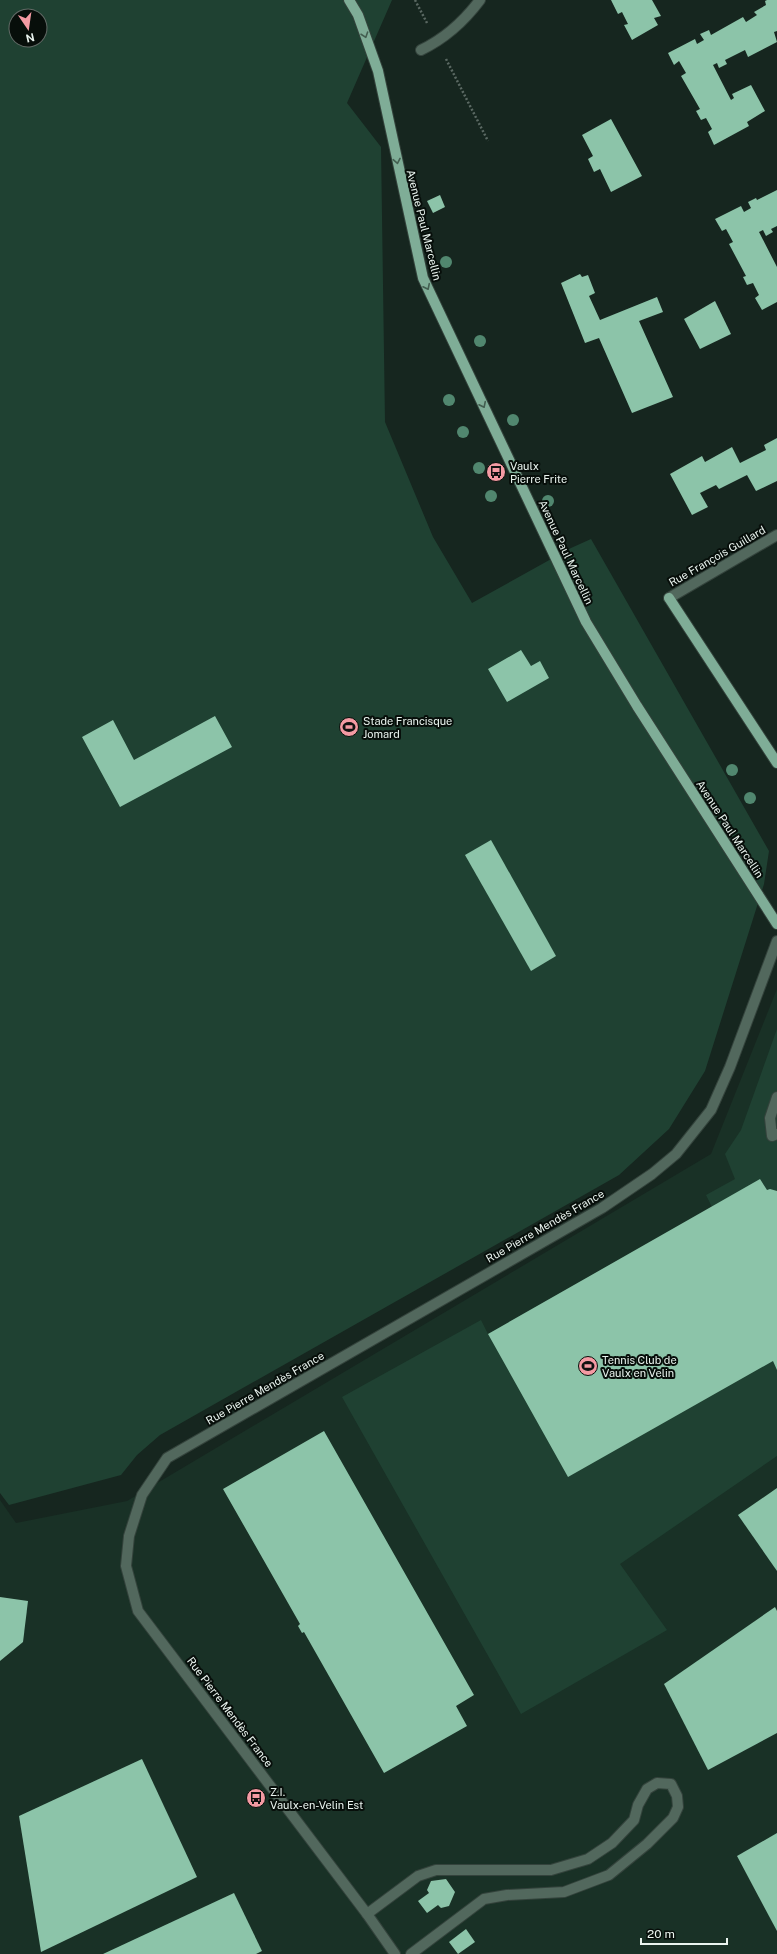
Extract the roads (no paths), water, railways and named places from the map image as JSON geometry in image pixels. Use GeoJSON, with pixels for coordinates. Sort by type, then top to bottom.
{"type":"FeatureCollection","features":[{"type":"Feature","properties":{"kind":"main road","name":"Avenue Paul Marcellin"},"geometry":{"type":"LineString","coordinates":[[349,0],[358,15],[378,71],[423,278],[586,622],[636,706],[777,924]]}},
{"type":"Feature","properties":{"kind":"main road"},"geometry":{"type":"LineString","coordinates":[[669,598],[777,763]]}},
{"type":"Feature","properties":{"kind":"street"},"geometry":{"type":"LineString","coordinates":[[421,50],[437,42],[473,10],[480,0]]}},
{"type":"Feature","properties":{"kind":"street","name":"Rue François Guillard"},"geometry":{"type":"LineString","coordinates":[[669,598],[777,535]]}},
{"type":"Feature","properties":{"kind":"street","name":"Rue Pierre Mendès France"},"geometry":{"type":"LineString","coordinates":[[395,1954],[367,1914],[138,1611],[126,1566],[128,1536],[142,1495],[167,1458],[602,1208],[652,1174],[676,1154],[711,1110],[730,1067],[777,941]]}},
{"type":"Feature","properties":{"kind":"street"},"geometry":{"type":"LineString","coordinates":[[777,1097],[770,1118],[772,1136],[777,1134]]}},
{"type":"Feature","properties":{"kind":"street"},"geometry":{"type":"LineString","coordinates":[[367,1914],[418,1876],[436,1870],[551,1870],[588,1859],[612,1843],[634,1820],[638,1805],[647,1789],[657,1783],[671,1784],[677,1796],[678,1807],[673,1818],[647,1844],[609,1875],[564,1892],[507,1895],[484,1899],[411,1954]]}},
{"type":"Feature","properties":{"kind":"place","name":"Vaulx Pierre Frite"},"geometry":{"type":"Point","coordinates":[496,472]}},
{"type":"Feature","properties":{"kind":"place","name":"Stade Francisque Jomard"},"geometry":{"type":"Point","coordinates":[349,727]}},
{"type":"Feature","properties":{"kind":"place","name":"Tennis Club de Vaulx en Velin"},"geometry":{"type":"Point","coordinates":[588,1366]}},
{"type":"Feature","properties":{"kind":"place","name":"Z.I. Vaulx-en-Velin Est"},"geometry":{"type":"Point","coordinates":[256,1798]}}]}
